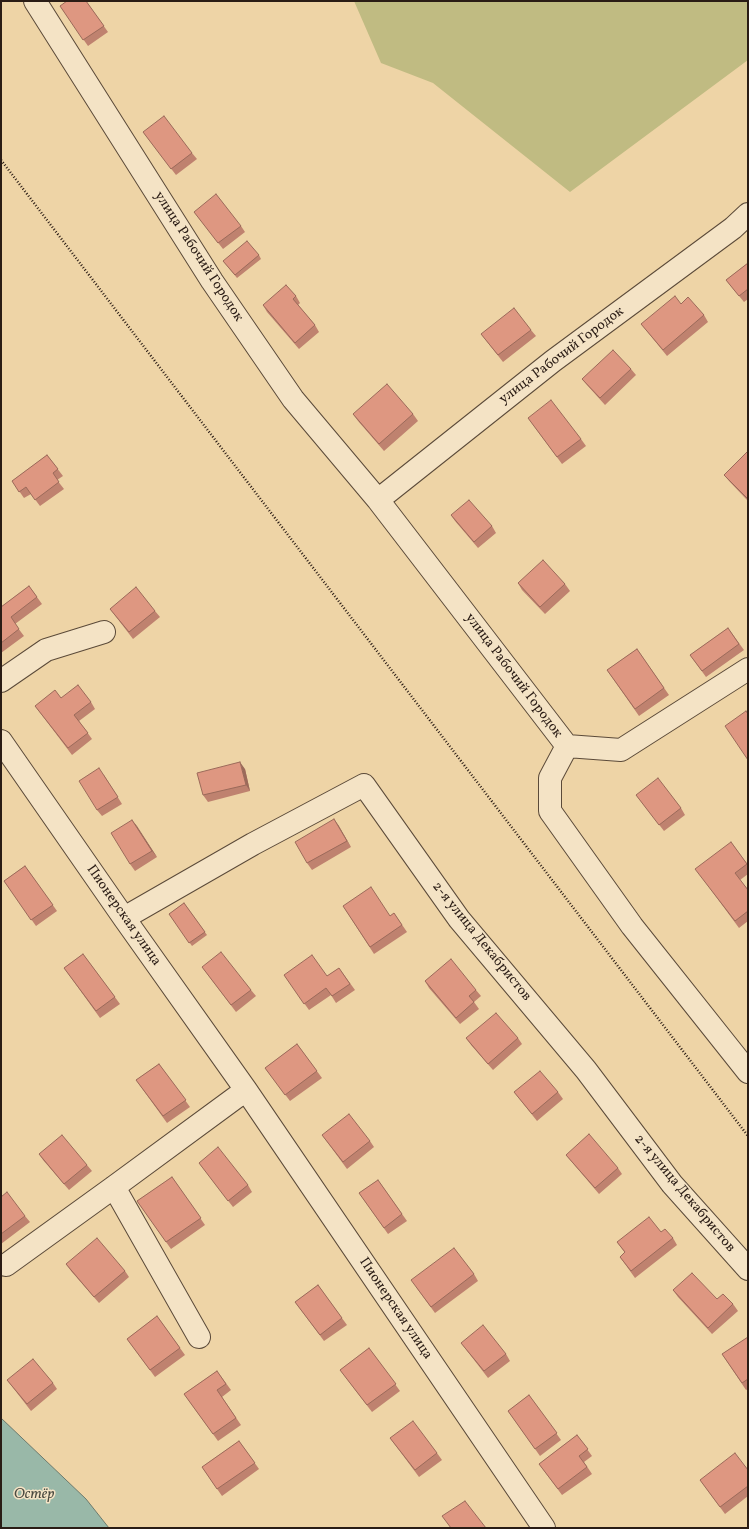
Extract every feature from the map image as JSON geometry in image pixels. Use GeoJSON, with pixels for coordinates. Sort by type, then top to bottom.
{"type":"FeatureCollection","features":[{"type":"Feature","properties":{"kind":"street","name":"улица Рабочий Городок"},"geometry":{"type":"LineString","coordinates":[[35,1],[220,293],[293,400],[378,500],[567,746],[621,750],[748,669]]}},
{"type":"Feature","properties":{"kind":"street","name":"улица Рабочий Городок"},"geometry":{"type":"LineString","coordinates":[[378,500],[553,361],[733,228],[748,214]]}},
{"type":"Feature","properties":{"kind":"street"},"geometry":{"type":"LineString","coordinates":[[1,681],[46,650],[104,632]]}},
{"type":"Feature","properties":{"kind":"street","name":"Пионерская улица"},"geometry":{"type":"LineString","coordinates":[[1,741],[246,1090],[544,1528]]}},
{"type":"Feature","properties":{"kind":"street"},"geometry":{"type":"LineString","coordinates":[[567,746],[550,778],[550,811],[632,926],[748,1072]]}},
{"type":"Feature","properties":{"kind":"street","name":"2-я улица Декабристов"},"geometry":{"type":"LineString","coordinates":[[124,918],[253,844],[364,785],[459,919],[586,1070],[672,1184],[748,1269]]}},
{"type":"Feature","properties":{"kind":"street"},"geometry":{"type":"LineString","coordinates":[[6,1265],[246,1090]]}},
{"type":"Feature","properties":{"kind":"street"},"geometry":{"type":"LineString","coordinates":[[114,1187],[199,1337]]}},
{"type":"Feature","properties":{"kind":"path"},"geometry":{"type":"LineString","coordinates":[[1,160],[748,1136]]}},
{"type":"Feature","properties":{"kind":"shaded area"},"geometry":{"type":"Polygon","coordinates":[[[354,1],[748,1],[748,60],[570,192],[433,83],[381,63],[354,1]]]}},
{"type":"Feature","properties":{"kind":"water","name":"Остёр"},"geometry":{"type":"Polygon","coordinates":[[[1,1418],[86,1499],[109,1528],[1,1528],[1,1418]]]}},
{"type":"Feature","properties":{"kind":"building"},"geometry":{"type":"Polygon","coordinates":[[[67,1],[86,1],[104,26],[83,40],[60,6],[67,1]]]}},
{"type":"Feature","properties":{"kind":"building"},"geometry":{"type":"Polygon","coordinates":[[[164,116],[192,153],[171,169],[143,132],[164,116]]]}},
{"type":"Feature","properties":{"kind":"building"},"geometry":{"type":"Polygon","coordinates":[[[216,194],[241,226],[218,243],[194,212],[216,194]]]}},
{"type":"Feature","properties":{"kind":"building"},"geometry":{"type":"Polygon","coordinates":[[[247,241],[259,255],[235,275],[223,261],[247,241]]]}},
{"type":"Feature","properties":{"kind":"building"},"geometry":{"type":"Polygon","coordinates":[[[748,263],[748,289],[739,296],[726,280],[748,263]]]}},
{"type":"Feature","properties":{"kind":"building"},"geometry":{"type":"Polygon","coordinates":[[[286,285],[296,296],[293,299],[315,325],[295,343],[263,305],[286,285]]]}},
{"type":"Feature","properties":{"kind":"building"},"geometry":{"type":"Polygon","coordinates":[[[675,296],[681,304],[688,297],[704,315],[663,350],[641,324],[675,296]]]}},
{"type":"Feature","properties":{"kind":"building"},"geometry":{"type":"Polygon","coordinates":[[[514,308],[531,330],[498,355],[481,334],[514,308]]]}},
{"type":"Feature","properties":{"kind":"building"},"geometry":{"type":"Polygon","coordinates":[[[613,350],[631,369],[600,398],[582,379],[613,350]]]}},
{"type":"Feature","properties":{"kind":"building"},"geometry":{"type":"Polygon","coordinates":[[[387,384],[413,414],[379,444],[353,414],[387,384]]]}},
{"type":"Feature","properties":{"kind":"building"},"geometry":{"type":"Polygon","coordinates":[[[551,400],[581,439],[557,457],[528,418],[551,400]]]}},
{"type":"Feature","properties":{"kind":"building"},"geometry":{"type":"Polygon","coordinates":[[[748,451],[748,499],[724,475],[748,451]]]}},
{"type":"Feature","properties":{"kind":"building"},"geometry":{"type":"Polygon","coordinates":[[[47,455],[58,469],[53,473],[59,482],[35,500],[26,487],[19,492],[12,481],[47,455]]]}},
{"type":"Feature","properties":{"kind":"building"},"geometry":{"type":"Polygon","coordinates":[[[469,500],[492,526],[474,542],[451,515],[469,500]]]}},
{"type":"Feature","properties":{"kind":"building"},"geometry":{"type":"Polygon","coordinates":[[[543,560],[565,584],[540,607],[518,583],[543,560]]]}},
{"type":"Feature","properties":{"kind":"building"},"geometry":{"type":"Polygon","coordinates":[[[29,586],[37,597],[11,617],[19,629],[1,643],[1,607],[29,586]]]}},
{"type":"Feature","properties":{"kind":"building"},"geometry":{"type":"Polygon","coordinates":[[[136,587],[155,611],[129,632],[110,609],[136,587]]]}},
{"type":"Feature","properties":{"kind":"building"},"geometry":{"type":"Polygon","coordinates":[[[728,628],[739,644],[702,671],[690,655],[728,628]]]}},
{"type":"Feature","properties":{"kind":"building"},"geometry":{"type":"Polygon","coordinates":[[[637,649],[664,688],[635,709],[607,670],[637,649]]]}},
{"type":"Feature","properties":{"kind":"building"},"geometry":{"type":"Polygon","coordinates":[[[78,685],[91,702],[74,715],[88,733],[68,748],[35,706],[55,690],[61,698],[78,685]]]}},
{"type":"Feature","properties":{"kind":"building"},"geometry":{"type":"Polygon","coordinates":[[[746,711],[748,714],[748,760],[725,726],[746,711]]]}},
{"type":"Feature","properties":{"kind":"building"},"geometry":{"type":"Polygon","coordinates":[[[240,762],[246,785],[203,795],[197,773],[240,762]]]}},
{"type":"Feature","properties":{"kind":"building"},"geometry":{"type":"Polygon","coordinates":[[[99,768],[118,797],[97,810],[79,781],[99,768]]]}},
{"type":"Feature","properties":{"kind":"building"},"geometry":{"type":"Polygon","coordinates":[[[658,778],[681,808],[659,825],[636,795],[658,778]]]}},
{"type":"Feature","properties":{"kind":"building"},"geometry":{"type":"Polygon","coordinates":[[[334,819],[347,841],[307,863],[295,842],[334,819]]]}},
{"type":"Feature","properties":{"kind":"building"},"geometry":{"type":"Polygon","coordinates":[[[132,820],[152,851],[130,864],[111,833],[132,820]]]}},
{"type":"Feature","properties":{"kind":"building"},"geometry":{"type":"Polygon","coordinates":[[[731,842],[747,864],[735,873],[748,890],[748,911],[735,921],[695,869],[731,842]]]}},
{"type":"Feature","properties":{"kind":"building"},"geometry":{"type":"Polygon","coordinates":[[[25,866],[53,905],[31,920],[4,881],[25,866]]]}},
{"type":"Feature","properties":{"kind":"building"},"geometry":{"type":"Polygon","coordinates":[[[371,887],[390,916],[394,913],[402,925],[370,947],[343,906],[371,887]]]}},
{"type":"Feature","properties":{"kind":"building"},"geometry":{"type":"Polygon","coordinates":[[[184,903],[205,932],[189,943],[169,914],[184,903]]]}},
{"type":"Feature","properties":{"kind":"building"},"geometry":{"type":"Polygon","coordinates":[[[221,952],[251,990],[231,1005],[202,967],[221,952]]]}},
{"type":"Feature","properties":{"kind":"building"},"geometry":{"type":"Polygon","coordinates":[[[83,954],[115,997],[96,1011],[64,968],[83,954]]]}},
{"type":"Feature","properties":{"kind":"building"},"geometry":{"type":"Polygon","coordinates":[[[312,955],[327,976],[339,968],[350,984],[332,996],[326,988],[304,1004],[284,975],[312,955]]]}},
{"type":"Feature","properties":{"kind":"building"},"geometry":{"type":"Polygon","coordinates":[[[451,959],[476,990],[469,996],[474,1002],[456,1018],[425,981],[451,959]]]}},
{"type":"Feature","properties":{"kind":"building"},"geometry":{"type":"Polygon","coordinates":[[[496,1013],[518,1038],[488,1064],[466,1038],[496,1013]]]}},
{"type":"Feature","properties":{"kind":"building"},"geometry":{"type":"Polygon","coordinates":[[[297,1044],[317,1071],[285,1095],[265,1068],[297,1044]]]}},
{"type":"Feature","properties":{"kind":"building"},"geometry":{"type":"Polygon","coordinates":[[[159,1064],[186,1100],[163,1116],[136,1080],[159,1064]]]}},
{"type":"Feature","properties":{"kind":"building"},"geometry":{"type":"Polygon","coordinates":[[[540,1071],[558,1092],[532,1114],[514,1092],[540,1071]]]}},
{"type":"Feature","properties":{"kind":"building"},"geometry":{"type":"Polygon","coordinates":[[[349,1114],[370,1141],[343,1162],[322,1135],[349,1114]]]}},
{"type":"Feature","properties":{"kind":"building"},"geometry":{"type":"Polygon","coordinates":[[[589,1134],[618,1168],[595,1188],[566,1155],[589,1134]]]}},
{"type":"Feature","properties":{"kind":"building"},"geometry":{"type":"Polygon","coordinates":[[[62,1135],[87,1165],[64,1184],[39,1154],[62,1135]]]}},
{"type":"Feature","properties":{"kind":"building"},"geometry":{"type":"Polygon","coordinates":[[[218,1147],[248,1185],[228,1201],[199,1163],[218,1147]]]}},
{"type":"Feature","properties":{"kind":"building"},"geometry":{"type":"Polygon","coordinates":[[[172,1177],[201,1218],[166,1242],[137,1201],[172,1177]]]}},
{"type":"Feature","properties":{"kind":"building"},"geometry":{"type":"Polygon","coordinates":[[[378,1180],[402,1214],[384,1228],[359,1193],[378,1180]]]}},
{"type":"Feature","properties":{"kind":"building"},"geometry":{"type":"Polygon","coordinates":[[[7,1192],[25,1216],[1,1234],[1,1197],[7,1192]]]}},
{"type":"Feature","properties":{"kind":"building"},"geometry":{"type":"Polygon","coordinates":[[[649,1217],[661,1232],[665,1229],[673,1238],[631,1271],[620,1257],[625,1252],[617,1242],[649,1217]]]}},
{"type":"Feature","properties":{"kind":"building"},"geometry":{"type":"Polygon","coordinates":[[[97,1238],[125,1271],[94,1297],[66,1264],[97,1238]]]}},
{"type":"Feature","properties":{"kind":"building"},"geometry":{"type":"Polygon","coordinates":[[[454,1248],[474,1274],[431,1307],[411,1280],[454,1248]]]}},
{"type":"Feature","properties":{"kind":"building"},"geometry":{"type":"Polygon","coordinates":[[[692,1273],[717,1299],[723,1294],[733,1304],[708,1328],[673,1290],[692,1273]]]}},
{"type":"Feature","properties":{"kind":"building"},"geometry":{"type":"Polygon","coordinates":[[[318,1285],[342,1318],[320,1335],[295,1302],[318,1285]]]}},
{"type":"Feature","properties":{"kind":"building"},"geometry":{"type":"Polygon","coordinates":[[[157,1316],[180,1348],[150,1370],[127,1339],[157,1316]]]}},
{"type":"Feature","properties":{"kind":"building"},"geometry":{"type":"Polygon","coordinates":[[[483,1325],[506,1354],[484,1371],[461,1343],[483,1325]]]}},
{"type":"Feature","properties":{"kind":"building"},"geometry":{"type":"Polygon","coordinates":[[[748,1337],[748,1379],[742,1383],[722,1354],[748,1337]]]}},
{"type":"Feature","properties":{"kind":"building"},"geometry":{"type":"Polygon","coordinates":[[[369,1348],[396,1384],[367,1405],[340,1370],[369,1348]]]}},
{"type":"Feature","properties":{"kind":"building"},"geometry":{"type":"Polygon","coordinates":[[[33,1359],[53,1383],[27,1404],[7,1380],[33,1359]]]}},
{"type":"Feature","properties":{"kind":"building"},"geometry":{"type":"Polygon","coordinates":[[[217,1371],[226,1384],[217,1390],[236,1418],[213,1434],[184,1394],[217,1371]]]}},
{"type":"Feature","properties":{"kind":"building"},"geometry":{"type":"Polygon","coordinates":[[[529,1395],[557,1433],[535,1449],[508,1411],[529,1395]]]}},
{"type":"Feature","properties":{"kind":"building"},"geometry":{"type":"Polygon","coordinates":[[[413,1421],[437,1453],[415,1470],[390,1438],[413,1421]]]}},
{"type":"Feature","properties":{"kind":"building"},"geometry":{"type":"Polygon","coordinates":[[[577,1435],[588,1449],[579,1456],[587,1467],[558,1489],[539,1464],[577,1435]]]}},
{"type":"Feature","properties":{"kind":"building"},"geometry":{"type":"Polygon","coordinates":[[[239,1441],[255,1463],[217,1489],[202,1467],[239,1441]]]}},
{"type":"Feature","properties":{"kind":"building"},"geometry":{"type":"Polygon","coordinates":[[[735,1453],[748,1470],[748,1486],[720,1507],[700,1480],[735,1453]]]}},
{"type":"Feature","properties":{"kind":"building"},"geometry":{"type":"Polygon","coordinates":[[[465,1501],[486,1528],[451,1528],[442,1516],[465,1501]]]}}]}
